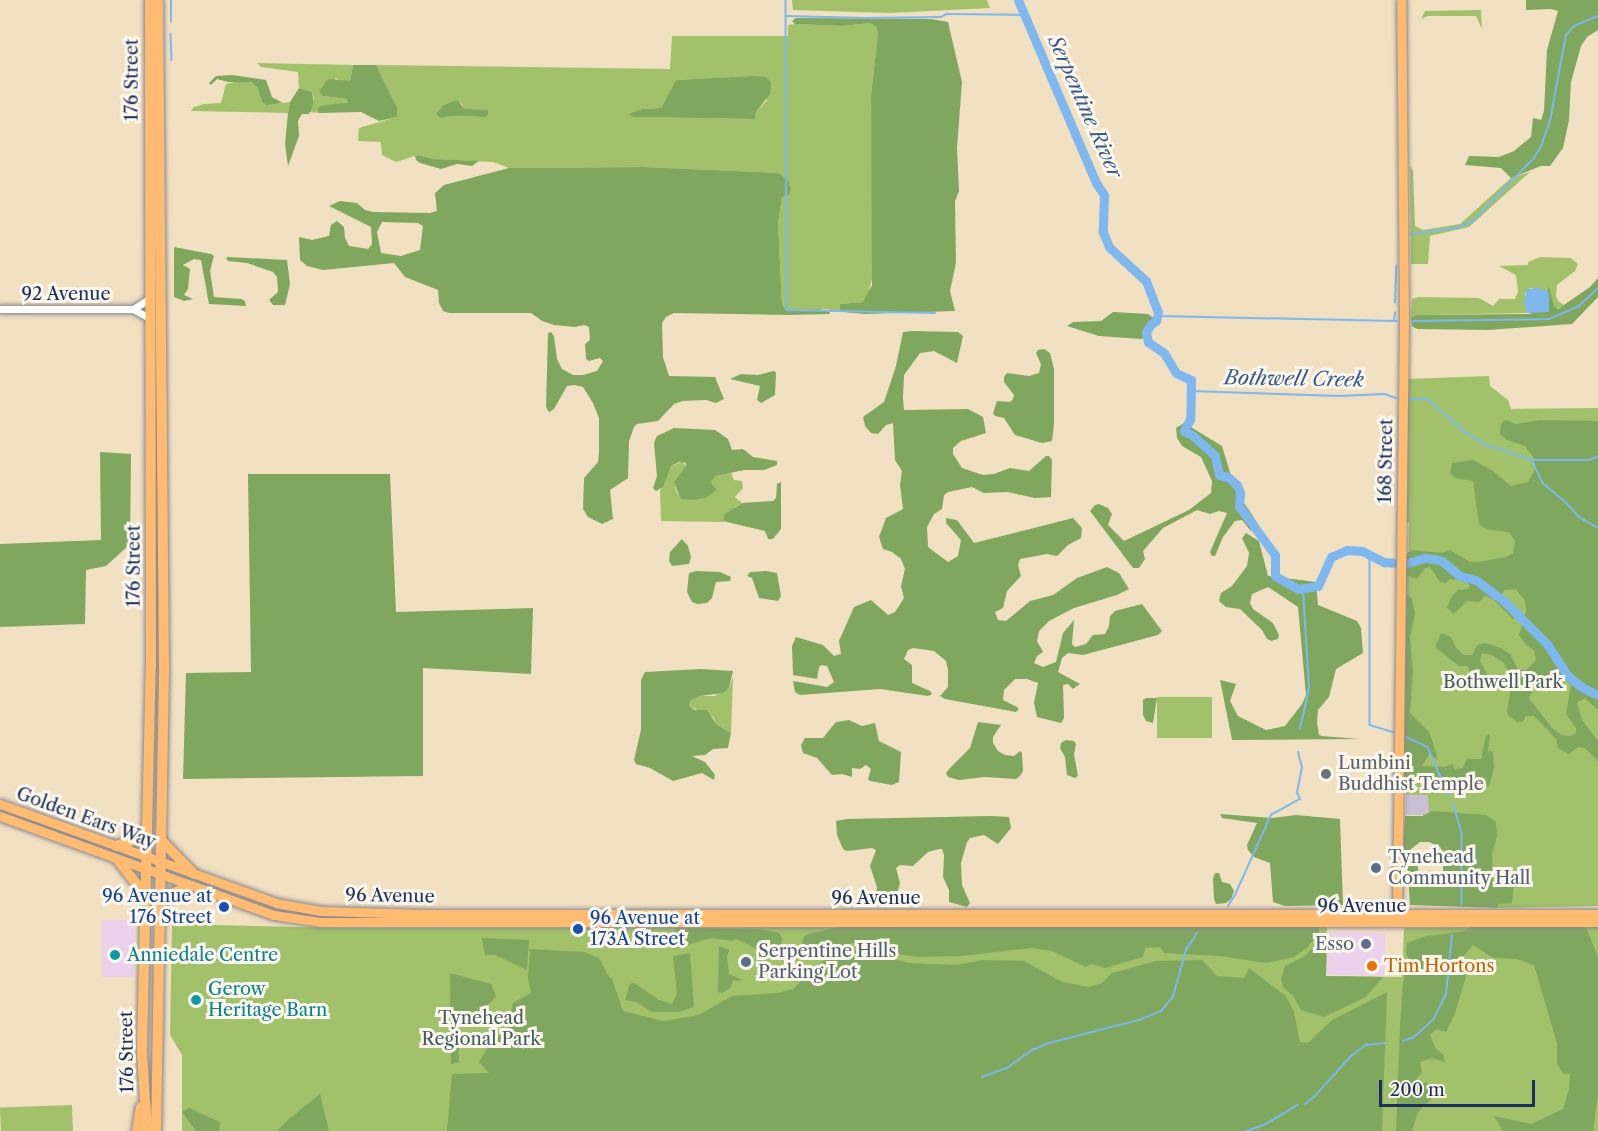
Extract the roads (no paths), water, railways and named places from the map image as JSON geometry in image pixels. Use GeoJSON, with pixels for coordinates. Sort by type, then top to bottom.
{"type":"FeatureCollection","features":[{"type":"Feature","properties":{"kind":"highway","name":"176 Street"},"geometry":{"type":"LineString","coordinates":[[147,1131],[143,1092],[151,667],[150,0]]}},
{"type":"Feature","properties":{"kind":"highway","name":"176 Street"},"geometry":{"type":"LineString","coordinates":[[156,1131],[162,905],[164,667],[158,0]]}},
{"type":"Feature","properties":{"kind":"highway"},"geometry":{"type":"LineString","coordinates":[[116,846],[134,840],[147,830]]}},
{"type":"Feature","properties":{"kind":"highway"},"geometry":{"type":"LineString","coordinates":[[162,841],[194,874]]}},
{"type":"Feature","properties":{"kind":"highway"},"geometry":{"type":"LineString","coordinates":[[118,860],[145,896]]}},
{"type":"Feature","properties":{"kind":"highway"},"geometry":{"type":"LineString","coordinates":[[162,905],[171,894],[191,886]]}},
{"type":"Feature","properties":{"kind":"highway"},"geometry":{"type":"LineString","coordinates":[[137,1131],[143,1092]]}},
{"type":"Feature","properties":{"kind":"highway"},"geometry":{"type":"LineString","coordinates":[[157,1101],[165,1131]]}},
{"type":"Feature","properties":{"kind":"main road","name":"168 Street"},"geometry":{"type":"LineString","coordinates":[[1397,919],[1404,328],[1401,0]]}},
{"type":"Feature","properties":{"kind":"main road","name":"Golden Ears Way"},"geometry":{"type":"LineString","coordinates":[[0,804],[162,863]]}},
{"type":"Feature","properties":{"kind":"main road","name":"Golden Ears Way"},"geometry":{"type":"LineString","coordinates":[[0,816],[161,876]]}},
{"type":"Feature","properties":{"kind":"main road","name":"96 Avenue"},"geometry":{"type":"LineString","coordinates":[[162,863],[276,903],[333,912],[1598,922]]}},
{"type":"Feature","properties":{"kind":"main road","name":"96 Avenue"},"geometry":{"type":"LineString","coordinates":[[161,876],[274,915],[333,923],[1397,919],[1598,914]]}},
{"type":"Feature","properties":{"kind":"street","name":"92 Avenue"},"geometry":{"type":"LineString","coordinates":[[133,309],[149,299]]}},
{"type":"Feature","properties":{"kind":"street","name":"92 Avenue"},"geometry":{"type":"LineString","coordinates":[[0,309],[133,309],[149,318]]}},
{"type":"Feature","properties":{"kind":"water"},"geometry":{"type":"Polygon","coordinates":[[[1538,288],[1549,292],[1549,312],[1527,313],[1524,301],[1527,289],[1538,288]]]}},
{"type":"Feature","properties":{"kind":"waterway"},"geometry":{"type":"LineString","coordinates":[[171,0],[171,22]]}},
{"type":"Feature","properties":{"kind":"waterway"},"geometry":{"type":"LineString","coordinates":[[786,0],[787,310],[935,313]]}},
{"type":"Feature","properties":{"kind":"waterway","name":"Serpentine River"},"geometry":{"type":"LineString","coordinates":[[1018,0],[1096,183],[1104,195],[1103,232],[1109,247],[1146,281],[1158,312],[1156,321],[1146,332],[1148,342],[1164,353],[1176,373],[1191,380],[1190,419],[1184,431],[1192,435],[1215,456],[1219,475],[1228,477],[1237,485],[1240,493],[1239,506],[1275,555],[1275,576],[1298,589],[1318,586],[1331,557],[1347,550],[1362,551],[1384,562],[1396,563]]}},
{"type":"Feature","properties":{"kind":"waterway"},"geometry":{"type":"LineString","coordinates":[[786,16],[866,18],[941,17],[947,14],[1025,15]]}},
{"type":"Feature","properties":{"kind":"waterway"},"geometry":{"type":"LineString","coordinates":[[1411,234],[1456,228],[1472,222],[1534,158],[1541,147],[1550,121],[1566,35],[1574,26],[1598,16]]}},
{"type":"Feature","properties":{"kind":"waterway"},"geometry":{"type":"LineString","coordinates":[[171,34],[172,60]]}},
{"type":"Feature","properties":{"kind":"waterway"},"geometry":{"type":"LineString","coordinates":[[1395,303],[1396,266]]}},
{"type":"Feature","properties":{"kind":"waterway"},"geometry":{"type":"LineString","coordinates":[[1412,321],[1549,319],[1579,306],[1598,288]]}},
{"type":"Feature","properties":{"kind":"waterway"},"geometry":{"type":"LineString","coordinates":[[1394,321],[1395,313]]}},
{"type":"Feature","properties":{"kind":"waterway"},"geometry":{"type":"LineString","coordinates":[[1158,316],[1397,321]]}},
{"type":"Feature","properties":{"kind":"waterway","name":"Bothwell Creek"},"geometry":{"type":"LineString","coordinates":[[1191,391],[1340,396],[1385,394],[1396,398]]}},
{"type":"Feature","properties":{"kind":"waterway","name":"Bothwell Creek"},"geometry":{"type":"LineString","coordinates":[[1409,399],[1428,399],[1465,432],[1487,445],[1532,460],[1543,483],[1567,503],[1579,517],[1598,528]]}},
{"type":"Feature","properties":{"kind":"waterway"},"geometry":{"type":"LineString","coordinates":[[1533,460],[1590,460],[1598,456]]}},
{"type":"Feature","properties":{"kind":"waterway"},"geometry":{"type":"LineString","coordinates":[[1370,554],[1370,725],[1393,732]]}},
{"type":"Feature","properties":{"kind":"waterway","name":"Serpentine River"},"geometry":{"type":"LineString","coordinates":[[1407,563],[1424,558],[1435,559],[1442,561],[1460,576],[1476,580],[1504,601],[1547,644],[1568,676],[1583,688],[1598,695]]}},
{"type":"Feature","properties":{"kind":"waterway"},"geometry":{"type":"LineString","coordinates":[[1300,729],[1309,688],[1303,590]]}},
{"type":"Feature","properties":{"kind":"waterway"},"geometry":{"type":"LineString","coordinates":[[1404,736],[1428,747],[1449,796]]}},
{"type":"Feature","properties":{"kind":"waterway"},"geometry":{"type":"LineString","coordinates":[[1228,906],[1271,815],[1300,799],[1297,793],[1302,768],[1298,752]]}},
{"type":"Feature","properties":{"kind":"waterway"},"geometry":{"type":"LineString","coordinates":[[1453,803],[1462,833],[1462,904]]}},
{"type":"Feature","properties":{"kind":"waterway"},"geometry":{"type":"LineString","coordinates":[[982,1077],[1007,1068],[1032,1050],[1049,1043],[1139,1020],[1161,1011],[1173,997],[1186,950],[1197,933]]}},
{"type":"Feature","properties":{"kind":"waterway"},"geometry":{"type":"LineString","coordinates":[[1403,1041],[1414,1037],[1433,1020],[1446,995],[1452,935]]}},
{"type":"Feature","properties":{"kind":"waterway"},"geometry":{"type":"LineString","coordinates":[[1305,1104],[1351,1056],[1366,1045],[1385,1043]]}},
{"type":"Feature","properties":{"kind":"waterway"},"geometry":{"type":"LineString","coordinates":[[1247,1131],[1266,1124],[1298,1105]]}},
{"type":"Feature","properties":{"kind":"place","name":"Lumbini Buddhist Temple"},"geometry":{"type":"Point","coordinates":[1326,774]}},
{"type":"Feature","properties":{"kind":"place","name":"Tynehead Community Hall"},"geometry":{"type":"Point","coordinates":[1376,868]}},
{"type":"Feature","properties":{"kind":"place","name":"96 Avenue at 176 Street"},"geometry":{"type":"Point","coordinates":[224,907]}},
{"type":"Feature","properties":{"kind":"place","name":"96 Avenue at 173A Street"},"geometry":{"type":"Point","coordinates":[578,929]}},
{"type":"Feature","properties":{"kind":"place","name":"Esso"},"geometry":{"type":"Point","coordinates":[1366,944]}},
{"type":"Feature","properties":{"kind":"place","name":"Anniedale Centre"},"geometry":{"type":"Point","coordinates":[115,955]}},
{"type":"Feature","properties":{"kind":"place","name":"Serpentine Hills Parking Lot"},"geometry":{"type":"Point","coordinates":[746,962]}},
{"type":"Feature","properties":{"kind":"place","name":"Tim Hortons"},"geometry":{"type":"Point","coordinates":[1372,966]}},
{"type":"Feature","properties":{"kind":"place","name":"Gerow Heritage Barn"},"geometry":{"type":"Point","coordinates":[196,1000]}},
{"type":"Feature","properties":{"kind":"park label","name":"Bothwell Park"},"geometry":{"type":"Point","coordinates":[1503,682]}},
{"type":"Feature","properties":{"kind":"park label","name":"Tynehead Regional Park"},"geometry":{"type":"Point","coordinates":[481,1029]}}]}
